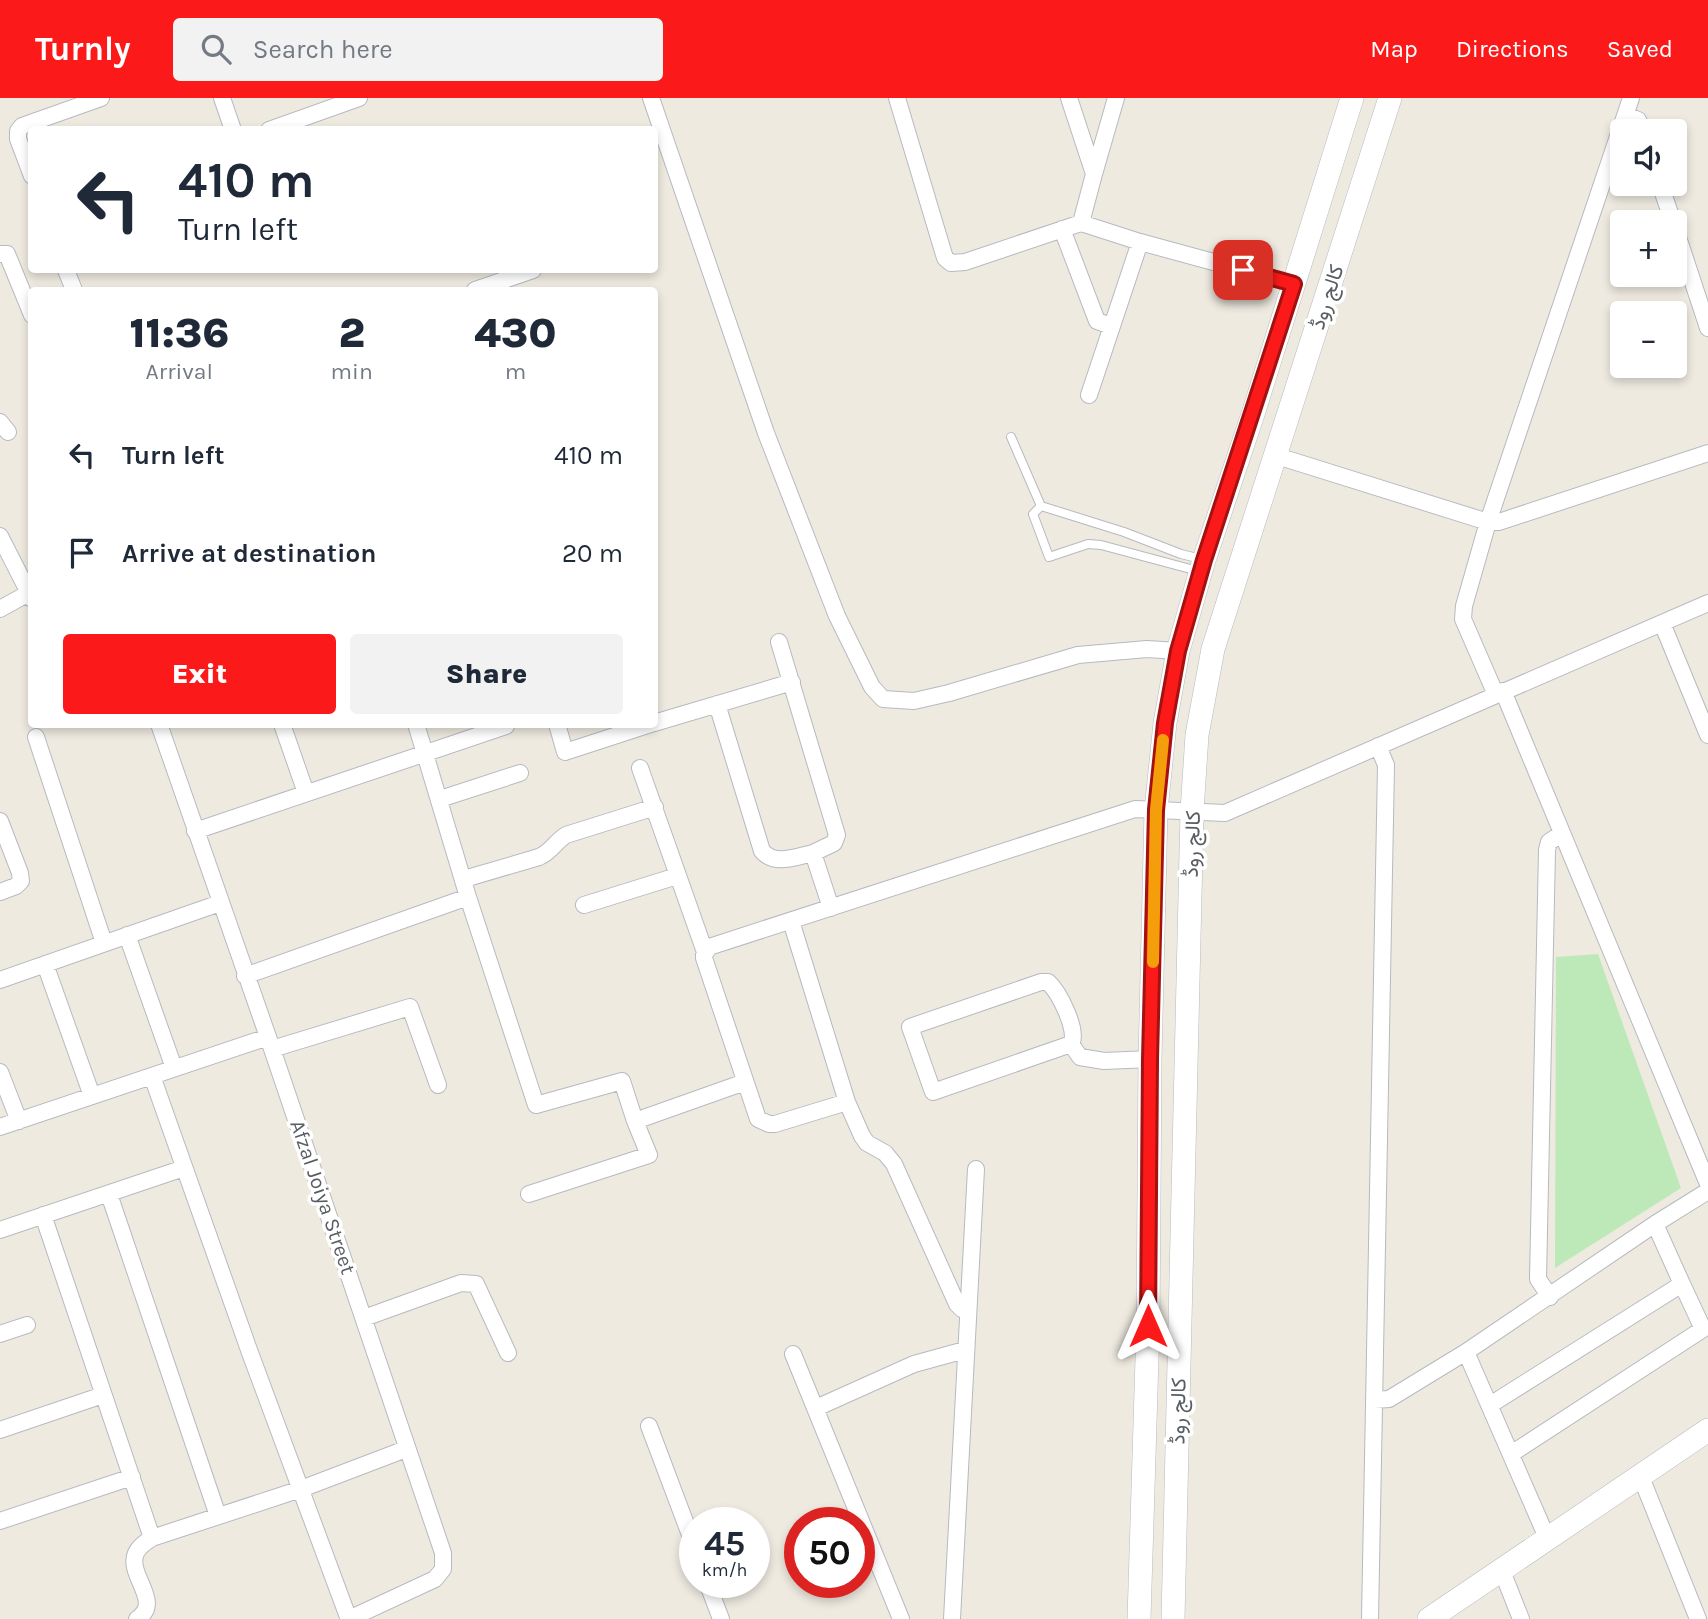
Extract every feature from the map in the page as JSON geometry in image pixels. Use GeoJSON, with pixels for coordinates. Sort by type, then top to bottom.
{"type":"FeatureCollection","features":[{"type":"Feature","properties":{"kind":"main road","name":"کالج روڈ"},"geometry":{"type":"LineString","coordinates":[[1139,1619],[1148,1326],[1150,1059],[1156,810],[1165,723],[1178,651],[1202,566],[1253,414],[1352,98]]}},
{"type":"Feature","properties":{"kind":"main road","name":"کالج روڈ"},"geometry":{"type":"LineString","coordinates":[[1173,1619],[1192,811],[1197,736],[1208,669],[1391,98]]}},
{"type":"Feature","properties":{"kind":"main road"},"geometry":{"type":"LineString","coordinates":[[1253,414],[1287,425]]}},
{"type":"Feature","properties":{"kind":"main road"},"geometry":{"type":"LineString","coordinates":[[1429,1619],[1708,1430]]}},
{"type":"Feature","properties":{"kind":"street"},"geometry":{"type":"LineString","coordinates":[[28,165],[18,139],[18,131],[22,126],[102,98]]}},
{"type":"Feature","properties":{"kind":"street"},"geometry":{"type":"LineString","coordinates":[[222,98],[232,126]]}},
{"type":"Feature","properties":{"kind":"street"},"geometry":{"type":"LineString","coordinates":[[280,126],[359,98]]}},
{"type":"Feature","properties":{"kind":"street"},"geometry":{"type":"LineString","coordinates":[[651,98],[766,433],[837,616],[872,687],[883,699],[914,701],[1078,655],[1147,649],[1178,651]]}},
{"type":"Feature","properties":{"kind":"street"},"geometry":{"type":"LineString","coordinates":[[897,98],[946,258],[951,263],[965,262],[1081,223],[1294,284]]}},
{"type":"Feature","properties":{"kind":"street"},"geometry":{"type":"LineString","coordinates":[[1069,98],[1094,174]]}},
{"type":"Feature","properties":{"kind":"street"},"geometry":{"type":"LineString","coordinates":[[1081,223],[1116,98]]}},
{"type":"Feature","properties":{"kind":"street"},"geometry":{"type":"LineString","coordinates":[[1632,98],[1488,522],[1464,606],[1463,619],[1500,693],[1708,1184]]}},
{"type":"Feature","properties":{"kind":"street"},"geometry":{"type":"LineString","coordinates":[[1626,115],[1636,119]]}},
{"type":"Feature","properties":{"kind":"street"},"geometry":{"type":"LineString","coordinates":[[1062,229],[1097,321],[1111,326]]}},
{"type":"Feature","properties":{"kind":"street"},"geometry":{"type":"LineString","coordinates":[[1089,395],[1140,242]]}},
{"type":"Feature","properties":{"kind":"street"},"geometry":{"type":"LineString","coordinates":[[0,254],[8,254],[28,304]]}},
{"type":"Feature","properties":{"kind":"street"},"geometry":{"type":"LineString","coordinates":[[1687,264],[1708,328]]}},
{"type":"Feature","properties":{"kind":"street"},"geometry":{"type":"LineString","coordinates":[[490,282],[519,273]]}},
{"type":"Feature","properties":{"kind":"street"},"geometry":{"type":"LineString","coordinates":[[1277,456],[1488,522],[1508,521],[1708,453]]}},
{"type":"Feature","properties":{"kind":"street"},"geometry":{"type":"LineString","coordinates":[[0,536],[28,595]]}},
{"type":"Feature","properties":{"kind":"street"},"geometry":{"type":"LineString","coordinates":[[0,608],[28,597]]}},
{"type":"Feature","properties":{"kind":"street"},"geometry":{"type":"LineString","coordinates":[[705,952],[715,944],[1135,809],[1225,813],[1708,603]]}},
{"type":"Feature","properties":{"kind":"street"},"geometry":{"type":"LineString","coordinates":[[1662,623],[1708,735]]}},
{"type":"Feature","properties":{"kind":"street"},"geometry":{"type":"LineString","coordinates":[[717,704],[762,851],[768,858],[779,860],[813,853],[834,843],[836,835],[779,642]]}},
{"type":"Feature","properties":{"kind":"street"},"geometry":{"type":"LineString","coordinates":[[658,721],[792,682]]}},
{"type":"Feature","properties":{"kind":"street","name":"Afzal Joiya Street"},"geometry":{"type":"LineString","coordinates":[[160,728],[443,1553],[443,1569],[435,1579],[349,1618]]}},
{"type":"Feature","properties":{"kind":"street"},"geometry":{"type":"LineString","coordinates":[[283,728],[306,793]]}},
{"type":"Feature","properties":{"kind":"street"},"geometry":{"type":"LineString","coordinates":[[417,728],[468,897],[536,1105],[622,1081],[649,1155],[529,1194]]}},
{"type":"Feature","properties":{"kind":"street"},"geometry":{"type":"LineString","coordinates":[[195,831],[500,728]]}},
{"type":"Feature","properties":{"kind":"street"},"geometry":{"type":"LineString","coordinates":[[558,728],[565,751],[637,728]]}},
{"type":"Feature","properties":{"kind":"street"},"geometry":{"type":"LineString","coordinates":[[36,737],[104,943]]}},
{"type":"Feature","properties":{"kind":"street"},"geometry":{"type":"LineString","coordinates":[[1370,1619],[1386,765],[1378,746]]}},
{"type":"Feature","properties":{"kind":"street"},"geometry":{"type":"LineString","coordinates":[[640,768],[705,952],[704,958],[758,1119],[769,1124],[847,1102]]}},
{"type":"Feature","properties":{"kind":"street"},"geometry":{"type":"LineString","coordinates":[[440,799],[520,773]]}},
{"type":"Feature","properties":{"kind":"street"},"geometry":{"type":"LineString","coordinates":[[464,879],[550,853],[558,839],[566,835],[654,807]]}},
{"type":"Feature","properties":{"kind":"street"},"geometry":{"type":"LineString","coordinates":[[0,821],[21,881],[16,886],[0,892]]}},
{"type":"Feature","properties":{"kind":"street"},"geometry":{"type":"LineString","coordinates":[[1550,1297],[1538,1279],[1547,850],[1549,842],[1561,834]]}},
{"type":"Feature","properties":{"kind":"street"},"geometry":{"type":"LineString","coordinates":[[813,853],[831,908]]}},
{"type":"Feature","properties":{"kind":"street"},"geometry":{"type":"LineString","coordinates":[[584,905],[677,876]]}},
{"type":"Feature","properties":{"kind":"street"},"geometry":{"type":"LineString","coordinates":[[245,975],[468,897]]}},
{"type":"Feature","properties":{"kind":"street"},"geometry":{"type":"LineString","coordinates":[[0,980],[220,903]]}},
{"type":"Feature","properties":{"kind":"street"},"geometry":{"type":"LineString","coordinates":[[791,921],[847,1102],[862,1136],[867,1143],[885,1153],[894,1164],[957,1304],[962,1310],[968,1310]]}},
{"type":"Feature","properties":{"kind":"street"},"geometry":{"type":"LineString","coordinates":[[127,935],[174,1069]]}},
{"type":"Feature","properties":{"kind":"street"},"geometry":{"type":"LineString","coordinates":[[45,964],[92,1096]]}},
{"type":"Feature","properties":{"kind":"street"},"geometry":{"type":"LineString","coordinates":[[1041,982],[1048,982],[1060,995],[1074,1037],[1071,1044],[933,1092],[910,1027],[1041,982]]}},
{"type":"Feature","properties":{"kind":"street"},"geometry":{"type":"LineString","coordinates":[[0,1127],[174,1069],[410,1007],[438,1085]]}},
{"type":"Feature","properties":{"kind":"street"},"geometry":{"type":"LineString","coordinates":[[1071,1044],[1080,1057],[1086,1059],[1150,1059]]}},
{"type":"Feature","properties":{"kind":"street"},"geometry":{"type":"LineString","coordinates":[[0,1072],[19,1121]]}},
{"type":"Feature","properties":{"kind":"street"},"geometry":{"type":"LineString","coordinates":[[152,1076],[349,1618]]}},
{"type":"Feature","properties":{"kind":"street"},"geometry":{"type":"LineString","coordinates":[[635,1121],[746,1082]]}},
{"type":"Feature","properties":{"kind":"street"},"geometry":{"type":"LineString","coordinates":[[0,1230],[184,1168]]}},
{"type":"Feature","properties":{"kind":"street"},"geometry":{"type":"LineString","coordinates":[[952,1619],[976,1169]]}},
{"type":"Feature","properties":{"kind":"street"},"geometry":{"type":"LineString","coordinates":[[1374,1400],[1389,1399],[1466,1352],[1708,1191]]}},
{"type":"Feature","properties":{"kind":"street"},"geometry":{"type":"LineString","coordinates":[[109,1194],[218,1516]]}},
{"type":"Feature","properties":{"kind":"street"},"geometry":{"type":"LineString","coordinates":[[43,1215],[152,1538]]}},
{"type":"Feature","properties":{"kind":"street"},"geometry":{"type":"LineString","coordinates":[[1511,1454],[1705,1336],[1655,1224]]}},
{"type":"Feature","properties":{"kind":"street"},"geometry":{"type":"LineString","coordinates":[[364,1318],[461,1283],[476,1284],[508,1353]]}},
{"type":"Feature","properties":{"kind":"street"},"geometry":{"type":"LineString","coordinates":[[1490,1405],[1682,1284]]}},
{"type":"Feature","properties":{"kind":"street"},"geometry":{"type":"LineString","coordinates":[[0,1334],[27,1325]]}},
{"type":"Feature","properties":{"kind":"street"},"geometry":{"type":"LineString","coordinates":[[816,1408],[914,1364],[965,1350]]}},
{"type":"Feature","properties":{"kind":"street"},"geometry":{"type":"LineString","coordinates":[[1466,1352],[1548,1540]]}},
{"type":"Feature","properties":{"kind":"street"},"geometry":{"type":"LineString","coordinates":[[793,1354],[901,1619]]}},
{"type":"Feature","properties":{"kind":"street"},"geometry":{"type":"LineString","coordinates":[[0,1430],[103,1395]]}},
{"type":"Feature","properties":{"kind":"street"},"geometry":{"type":"LineString","coordinates":[[649,1426],[680,1507]]}},
{"type":"Feature","properties":{"kind":"street"},"geometry":{"type":"LineString","coordinates":[[140,1618],[148,1605],[148,1598],[134,1556],[139,1548],[152,1538],[301,1489],[406,1449]]}},
{"type":"Feature","properties":{"kind":"street"},"geometry":{"type":"LineString","coordinates":[[0,1521],[132,1477]]}},
{"type":"Feature","properties":{"kind":"street"},"geometry":{"type":"LineString","coordinates":[[1641,1477],[1698,1619]]}},
{"type":"Feature","properties":{"kind":"street"},"geometry":{"type":"LineString","coordinates":[[1502,1570],[1521,1619]]}},
{"type":"Feature","properties":{"kind":"street"},"geometry":{"type":"LineString","coordinates":[[714,1598],[721,1619]]}},
{"type":"Feature","properties":{"kind":"lane"},"geometry":{"type":"LineString","coordinates":[[1011,437],[1041,506],[1124,531],[1181,554],[1202,566]]}},
{"type":"Feature","properties":{"kind":"lane"},"geometry":{"type":"LineString","coordinates":[[1041,506],[1032,513],[1048,557],[1088,544],[1202,566]]}},
{"type":"Feature","properties":{"kind":"green space"},"geometry":{"type":"Polygon","coordinates":[[[1598,954],[1681,1188],[1555,1268],[1556,957],[1598,954]]]}},
{"type":"Feature","properties":{"kind":"slow traffic"},"geometry":{"type":"LineString","coordinates":[[1153,962],[1156,810],[1163,740]]}},
{"type":"Feature","properties":{"kind":"route"},"geometry":{"type":"LineString","coordinates":[[1148,1326],[1150,1059],[1156,810],[1169,693],[1204,560],[1294,284],[1243,270]]}}]}
